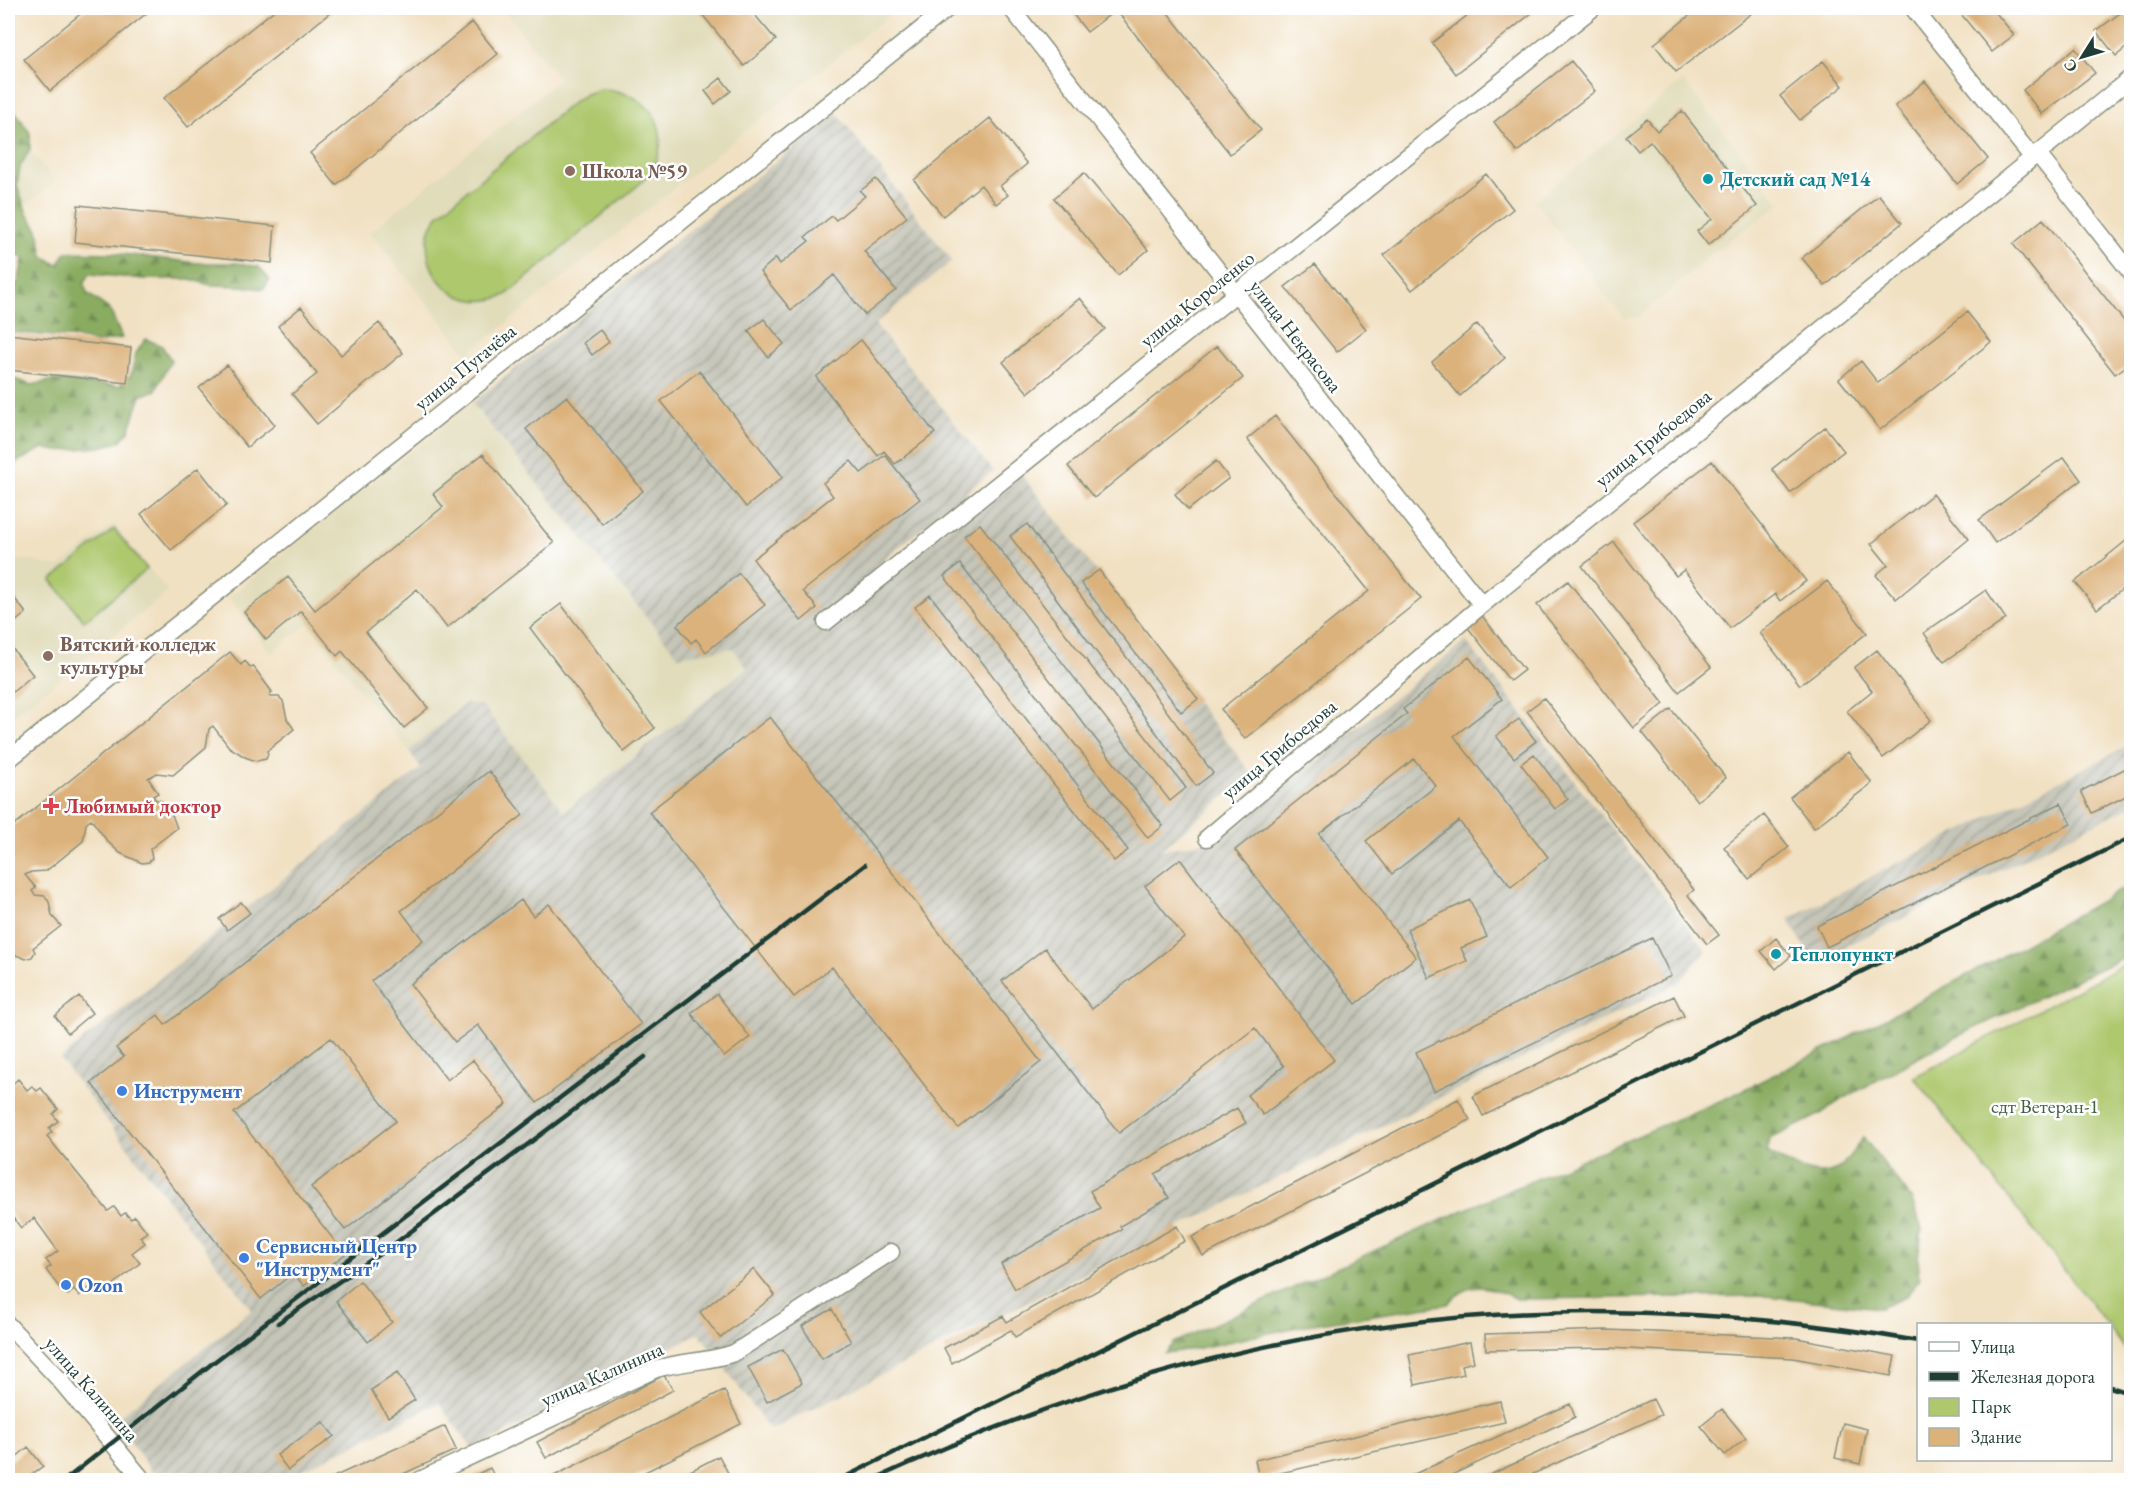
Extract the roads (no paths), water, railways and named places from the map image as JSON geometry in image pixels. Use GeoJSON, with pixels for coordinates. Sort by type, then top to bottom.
{"type":"FeatureCollection","features":[{"type":"Feature","properties":{"kind":"street","name":"улица Пугачёва"},"geometry":{"type":"LineString","coordinates":[[8,760],[948,8]]}},
{"type":"Feature","properties":{"kind":"street","name":"улица Некрасова"},"geometry":{"type":"LineString","coordinates":[[1011,8],[1482,605]]}},
{"type":"Feature","properties":{"kind":"street","name":"улица Короленко"},"geometry":{"type":"LineString","coordinates":[[826,622],[1593,8]]}},
{"type":"Feature","properties":{"kind":"street"},"geometry":{"type":"LineString","coordinates":[[1913,8],[2132,274]]}},
{"type":"Feature","properties":{"kind":"street","name":"улица Грибоедова"},"geometry":{"type":"LineString","coordinates":[[1207,838],[1482,605],[2132,77]]}},
{"type":"Feature","properties":{"kind":"street","name":"улица Калинина"},"geometry":{"type":"LineString","coordinates":[[420,1480],[656,1369],[676,1363],[734,1353],[891,1252]]}},
{"type":"Feature","properties":{"kind":"street","name":"улица Калинина"},"geometry":{"type":"LineString","coordinates":[[8,1326],[58,1378],[143,1480]]}},
{"type":"Feature","properties":{"kind":"railway"},"geometry":{"type":"LineString","coordinates":[[839,1480],[2132,837]]}},
{"type":"Feature","properties":{"kind":"railway"},"geometry":{"type":"LineString","coordinates":[[65,1480],[214,1362],[865,865]]}},
{"type":"Feature","properties":{"kind":"railway"},"geometry":{"type":"LineString","coordinates":[[278,1323],[390,1247],[645,1057]]}},
{"type":"Feature","properties":{"kind":"railway"},"geometry":{"type":"LineString","coordinates":[[872,1480],[997,1427],[1126,1383],[1258,1348],[1392,1325],[1523,1314],[1655,1313],[1787,1323],[1917,1341]]}},
{"type":"Feature","properties":{"kind":"railway"},"geometry":{"type":"LineString","coordinates":[[2112,1388],[2132,1394]]}},
{"type":"Feature","properties":{"kind":"place","name":"Школа №59"},"geometry":{"type":"Point","coordinates":[570,171]}},
{"type":"Feature","properties":{"kind":"place","name":"Детский сад №14"},"geometry":{"type":"Point","coordinates":[1708,179]}},
{"type":"Feature","properties":{"kind":"place","name":"Вятский колледж культуры"},"geometry":{"type":"Point","coordinates":[48,656]}},
{"type":"Feature","properties":{"kind":"place","name":"Любимый доктор"},"geometry":{"type":"Point","coordinates":[51,806]}},
{"type":"Feature","properties":{"kind":"place","name":"Теплопункт"},"geometry":{"type":"Point","coordinates":[1776,954]}},
{"type":"Feature","properties":{"kind":"place","name":"Инструмент"},"geometry":{"type":"Point","coordinates":[122,1091]}},
{"type":"Feature","properties":{"kind":"place","name":"Сервисный Центр \"Инструмент\""},"geometry":{"type":"Point","coordinates":[244,1258]}},
{"type":"Feature","properties":{"kind":"place","name":"Ozon"},"geometry":{"type":"Point","coordinates":[66,1285]}},
{"type":"Feature","properties":{"kind":"park label","name":"сдт Ветеран-1"},"geometry":{"type":"Point","coordinates":[2045,1106]}}]}
